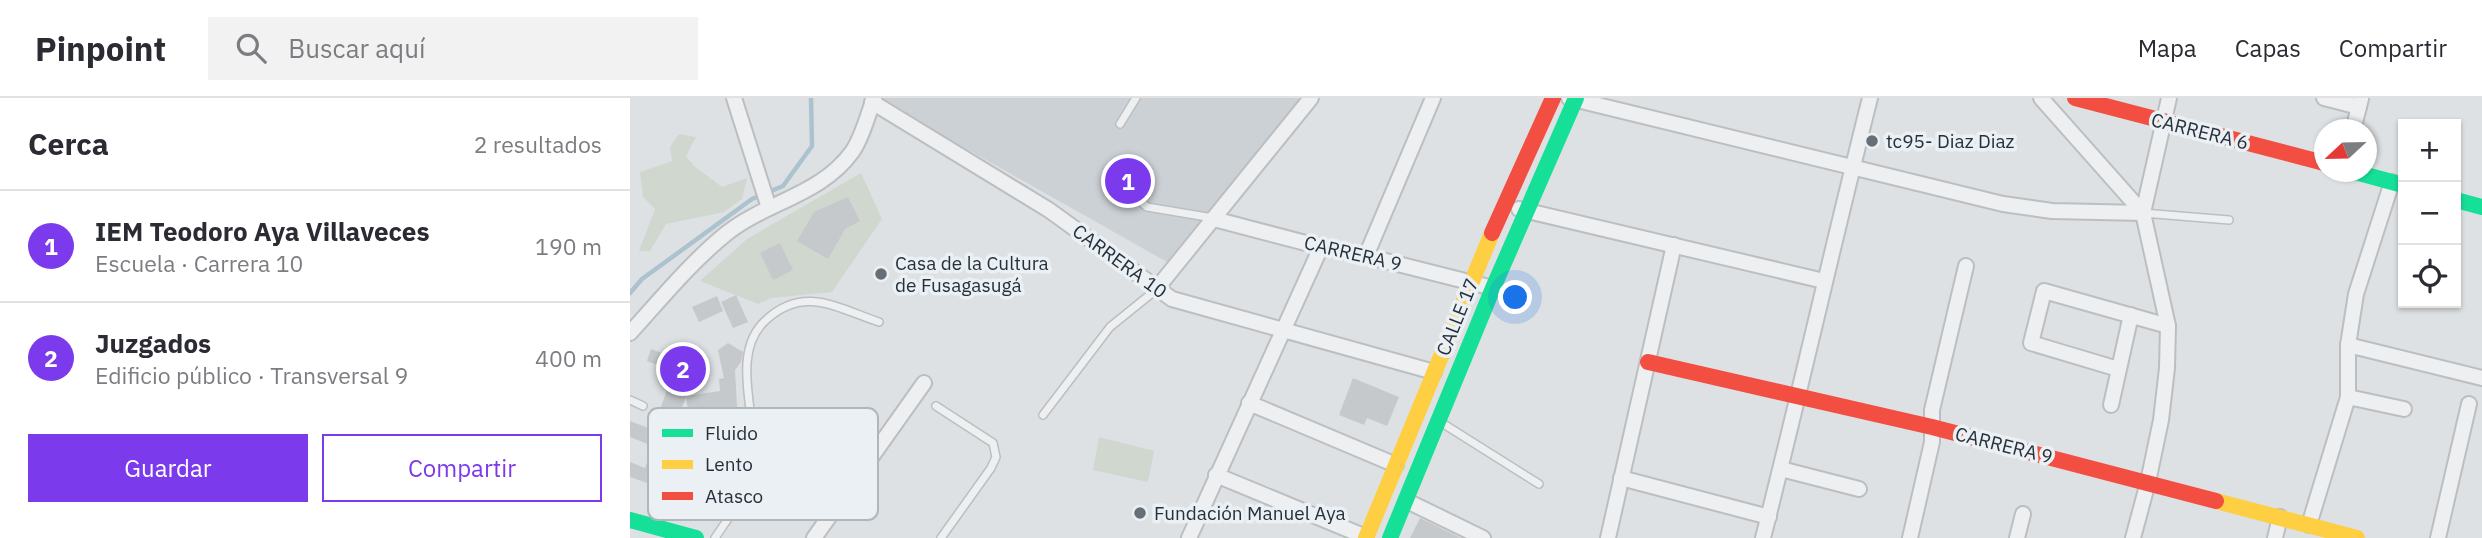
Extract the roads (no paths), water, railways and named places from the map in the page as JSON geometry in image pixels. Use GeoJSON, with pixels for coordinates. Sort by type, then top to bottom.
{"type":"FeatureCollection","features":[{"type":"Feature","properties":{"kind":"street"},"geometry":{"type":"LineString","coordinates":[[734,98],[768,206]]}},
{"type":"Feature","properties":{"kind":"street"},"geometry":{"type":"LineString","coordinates":[[1158,287],[1311,98]]}},
{"type":"Feature","properties":{"kind":"street"},"geometry":{"type":"LineString","coordinates":[[1366,256],[1433,98]]}},
{"type":"Feature","properties":{"kind":"street","name":"CALLE 17"},"geometry":{"type":"LineString","coordinates":[[1366,538],[1471,281],[1553,98]]}},
{"type":"Feature","properties":{"kind":"street"},"geometry":{"type":"LineString","coordinates":[[1763,538],[1870,98]]}},
{"type":"Feature","properties":{"kind":"street"},"geometry":{"type":"LineString","coordinates":[[2040,98],[2143,213]]}},
{"type":"Feature","properties":{"kind":"street","name":"CARRERA 6"},"geometry":{"type":"LineString","coordinates":[[2076,98],[2314,160]]}},
{"type":"Feature","properties":{"kind":"street"},"geometry":{"type":"LineString","coordinates":[[2133,538],[2161,420],[2168,368],[2168,326],[2143,213],[2169,98]]}},
{"type":"Feature","properties":{"kind":"street"},"geometry":{"type":"LineString","coordinates":[[2323,98],[2360,102],[2356,119]]}},
{"type":"Feature","properties":{"kind":"street"},"geometry":{"type":"LineString","coordinates":[[1574,99],[2003,204],[2052,211],[2143,213]]}},
{"type":"Feature","properties":{"kind":"street","name":"CALLE 17"},"geometry":{"type":"LineString","coordinates":[[1390,538],[1574,99]]}},
{"type":"Feature","properties":{"kind":"street"},"geometry":{"type":"LineString","coordinates":[[630,333],[702,255],[730,231],[768,206],[815,186],[837,170],[854,150],[873,100]]}},
{"type":"Feature","properties":{"kind":"street","name":"CARRERA 10"},"geometry":{"type":"LineString","coordinates":[[873,100],[1049,210],[1172,299],[1434,372]]}},
{"type":"Feature","properties":{"kind":"street"},"geometry":{"type":"LineString","coordinates":[[2309,525],[2348,397],[2348,345],[2356,295],[2398,184],[2377,178]]}},
{"type":"Feature","properties":{"kind":"street"},"geometry":{"type":"LineString","coordinates":[[2461,201],[2482,207]]}},
{"type":"Feature","properties":{"kind":"street"},"geometry":{"type":"LineString","coordinates":[[1504,205],[1824,281]]}},
{"type":"Feature","properties":{"kind":"street","name":"CARRERA 9"},"geometry":{"type":"LineString","coordinates":[[1214,219],[1493,288]]}},
{"type":"Feature","properties":{"kind":"street"},"geometry":{"type":"LineString","coordinates":[[1608,538],[1674,245]]}},
{"type":"Feature","properties":{"kind":"street"},"geometry":{"type":"LineString","coordinates":[[1189,538],[1321,247]]}},
{"type":"Feature","properties":{"kind":"street"},"geometry":{"type":"LineString","coordinates":[[1910,538],[1932,442],[1932,411],[1966,266]]}},
{"type":"Feature","properties":{"kind":"street"},"geometry":{"type":"LineString","coordinates":[[2118,369],[2031,343],[2044,291],[2168,326]]}},
{"type":"Feature","properties":{"kind":"street"},"geometry":{"type":"LineString","coordinates":[[2111,405],[2131,315]]}},
{"type":"Feature","properties":{"kind":"street"},"geometry":{"type":"LineString","coordinates":[[2348,345],[2482,377]]}},
{"type":"Feature","properties":{"kind":"street","name":"CARRERA 9"},"geometry":{"type":"LineString","coordinates":[[1648,362],[1932,427],[2357,538]]}},
{"type":"Feature","properties":{"kind":"street"},"geometry":{"type":"LineString","coordinates":[[878,451],[924,383]]}},
{"type":"Feature","properties":{"kind":"street"},"geometry":{"type":"LineString","coordinates":[[2348,397],[2404,409]]}},
{"type":"Feature","properties":{"kind":"street"},"geometry":{"type":"LineString","coordinates":[[1249,403],[1396,465]]}},
{"type":"Feature","properties":{"kind":"street"},"geometry":{"type":"LineString","coordinates":[[2438,538],[2469,404]]}},
{"type":"Feature","properties":{"kind":"street"},"geometry":{"type":"LineString","coordinates":[[1781,469],[1859,489]]}},
{"type":"Feature","properties":{"kind":"street"},"geometry":{"type":"LineString","coordinates":[[1216,475],[1366,538]]}},
{"type":"Feature","properties":{"kind":"street"},"geometry":{"type":"LineString","coordinates":[[1621,478],[1769,517]]}},
{"type":"Feature","properties":{"kind":"street"},"geometry":{"type":"LineString","coordinates":[[1407,501],[1483,538]]}},
{"type":"Feature","properties":{"kind":"street"},"geometry":{"type":"LineString","coordinates":[[2017,538],[2023,514]]}},
{"type":"Feature","properties":{"kind":"street"},"geometry":{"type":"LineString","coordinates":[[2275,538],[2280,517]]}},
{"type":"Feature","properties":{"kind":"street"},"geometry":{"type":"LineString","coordinates":[[630,520],[696,538]]}},
{"type":"Feature","properties":{"kind":"street"},"geometry":{"type":"LineString","coordinates":[[820,536],[831,520]]}},
{"type":"Feature","properties":{"kind":"lane"},"geometry":{"type":"LineString","coordinates":[[1121,124],[1136,98]]}},
{"type":"Feature","properties":{"kind":"lane"},"geometry":{"type":"LineString","coordinates":[[1128,177],[1135,196],[1147,207],[1214,219]]}},
{"type":"Feature","properties":{"kind":"lane"},"geometry":{"type":"LineString","coordinates":[[2143,213],[2229,220]]}},
{"type":"Feature","properties":{"kind":"lane"},"geometry":{"type":"LineString","coordinates":[[1043,415],[1110,327],[1158,287]]}},
{"type":"Feature","properties":{"kind":"lane"},"geometry":{"type":"LineString","coordinates":[[750,408],[748,348],[758,327],[779,308],[794,302],[814,301],[879,322]]}},
{"type":"Feature","properties":{"kind":"lane"},"geometry":{"type":"LineString","coordinates":[[630,400],[643,406]]}},
{"type":"Feature","properties":{"kind":"lane"},"geometry":{"type":"LineString","coordinates":[[936,406],[993,443],[996,457],[942,538]]}},
{"type":"Feature","properties":{"kind":"lane"},"geometry":{"type":"LineString","coordinates":[[1440,421],[1539,484]]}},
{"type":"Feature","properties":{"kind":"lane"},"geometry":{"type":"LineString","coordinates":[[715,538],[726,520]]}},
{"type":"Feature","properties":{"kind":"waterway"},"geometry":{"type":"LineString","coordinates":[[630,293],[642,279],[752,199],[783,186],[812,146],[811,98]]}},
{"type":"Feature","properties":{"kind":"place","name":"tc95- Diaz Diaz"},"geometry":{"type":"Point","coordinates":[1872,141]}},
{"type":"Feature","properties":{"kind":"place","name":"IEM Teodoro Aya Villaveces"},"geometry":{"type":"Point","coordinates":[1128,181]}},
{"type":"Feature","properties":{"kind":"place","name":"Casa de la Cultura de Fusagasugá"},"geometry":{"type":"Point","coordinates":[881,274]}},
{"type":"Feature","properties":{"kind":"place","name":"Juzgados"},"geometry":{"type":"Point","coordinates":[683,369]}},
{"type":"Feature","properties":{"kind":"place","name":"Fundación Manuel Aya"},"geometry":{"type":"Point","coordinates":[1140,513]}}]}
